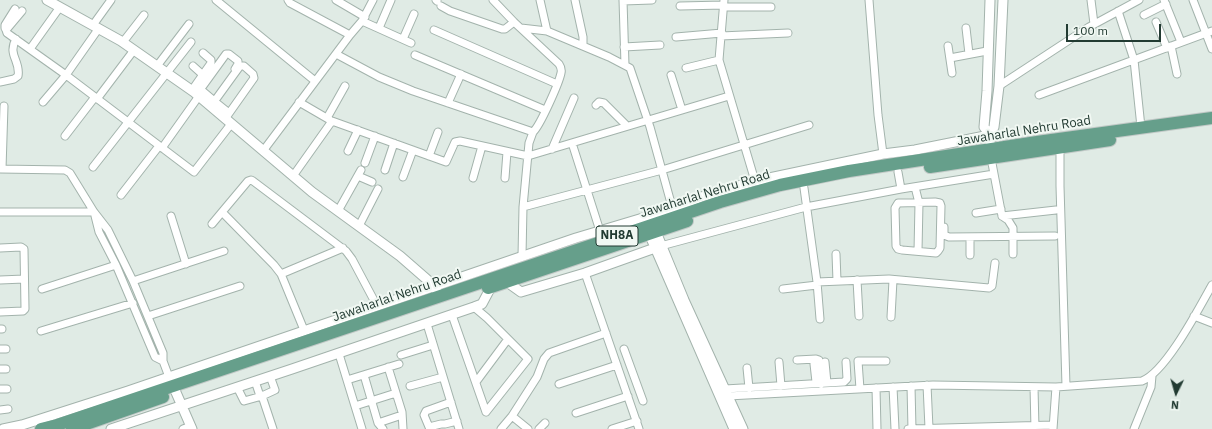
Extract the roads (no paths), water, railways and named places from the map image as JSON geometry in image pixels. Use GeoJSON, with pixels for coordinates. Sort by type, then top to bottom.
{"type":"FeatureCollection","features":[{"type":"Feature","properties":{"kind":"main road","name":"Jawaharlal Nehru Road"},"geometry":{"type":"LineString","coordinates":[[41,429],[57,425],[173,385],[437,291],[650,225],[804,188],[1141,127],[1212,118]]}},
{"type":"Feature","properties":{"kind":"main road","name":"Jawaharlal Nehru Road"},"geometry":{"type":"LineString","coordinates":[[72,429],[173,385],[507,282],[650,225],[674,213],[780,185],[849,171],[990,154],[1060,148],[1212,125]]}},
{"type":"Feature","properties":{"kind":"street"},"geometry":{"type":"LineString","coordinates":[[48,0],[123,42],[212,103],[263,151],[312,192],[400,256],[431,283],[437,291]]}},
{"type":"Feature","properties":{"kind":"street"},"geometry":{"type":"LineString","coordinates":[[43,102],[66,75],[111,0]]}},
{"type":"Feature","properties":{"kind":"street"},"geometry":{"type":"LineString","coordinates":[[288,0],[290,3],[350,35]]}},
{"type":"Feature","properties":{"kind":"street"},"geometry":{"type":"LineString","coordinates":[[336,0],[363,19],[411,43]]}},
{"type":"Feature","properties":{"kind":"street"},"geometry":{"type":"LineString","coordinates":[[263,151],[363,19],[373,0]]}},
{"type":"Feature","properties":{"kind":"street"},"geometry":{"type":"LineString","coordinates":[[379,28],[391,0]]}},
{"type":"Feature","properties":{"kind":"street"},"geometry":{"type":"LineString","coordinates":[[493,0],[560,66],[562,72],[529,143],[522,207],[522,256]]}},
{"type":"Feature","properties":{"kind":"street"},"geometry":{"type":"LineString","coordinates":[[540,0],[547,31]]}},
{"type":"Feature","properties":{"kind":"street"},"geometry":{"type":"LineString","coordinates":[[575,0],[583,38],[583,46]]}},
{"type":"Feature","properties":{"kind":"street"},"geometry":{"type":"LineString","coordinates":[[625,65],[623,1],[652,0]]}},
{"type":"Feature","properties":{"kind":"street"},"geometry":{"type":"LineString","coordinates":[[869,0],[878,115],[883,154]]}},
{"type":"Feature","properties":{"kind":"street"},"geometry":{"type":"LineString","coordinates":[[990,0],[987,51],[987,91],[984,127],[990,135]]}},
{"type":"Feature","properties":{"kind":"street"},"geometry":{"type":"LineString","coordinates":[[1003,0],[999,86],[994,127],[990,135],[990,154],[1002,213],[1013,228],[1013,254]]}},
{"type":"Feature","properties":{"kind":"street"},"geometry":{"type":"LineString","coordinates":[[1091,0],[1094,24]]}},
{"type":"Feature","properties":{"kind":"street"},"geometry":{"type":"LineString","coordinates":[[999,86],[1094,24],[1139,0]]}},
{"type":"Feature","properties":{"kind":"street"},"geometry":{"type":"LineString","coordinates":[[1193,0],[1209,32],[1212,49]]}},
{"type":"Feature","properties":{"kind":"street"},"geometry":{"type":"LineString","coordinates":[[220,1],[316,81]]}},
{"type":"Feature","properties":{"kind":"street"},"geometry":{"type":"LineString","coordinates":[[438,2],[450,11],[502,30],[514,22]]}},
{"type":"Feature","properties":{"kind":"street"},"geometry":{"type":"LineString","coordinates":[[1144,15],[1165,2],[1181,42]]}},
{"type":"Feature","properties":{"kind":"street"},"geometry":{"type":"LineString","coordinates":[[724,4],[719,60],[755,181]]}},
{"type":"Feature","properties":{"kind":"street"},"geometry":{"type":"LineString","coordinates":[[680,6],[724,4],[771,7]]}},
{"type":"Feature","properties":{"kind":"street"},"geometry":{"type":"LineString","coordinates":[[30,49],[60,7]]}},
{"type":"Feature","properties":{"kind":"street"},"geometry":{"type":"LineString","coordinates":[[15,9],[5,25],[6,30],[194,172],[254,78],[253,74],[244,66],[240,66],[212,103]]}},
{"type":"Feature","properties":{"kind":"street"},"geometry":{"type":"LineString","coordinates":[[1118,11],[1134,60],[1141,127]]}},
{"type":"Feature","properties":{"kind":"street"},"geometry":{"type":"LineString","coordinates":[[6,30],[22,12]]}},
{"type":"Feature","properties":{"kind":"street"},"geometry":{"type":"LineString","coordinates":[[403,39],[414,14]]}},
{"type":"Feature","properties":{"kind":"street"},"geometry":{"type":"LineString","coordinates":[[123,42],[144,15]]}},
{"type":"Feature","properties":{"kind":"street"},"geometry":{"type":"LineString","coordinates":[[1156,22],[1169,47],[1177,74]]}},
{"type":"Feature","properties":{"kind":"street"},"geometry":{"type":"LineString","coordinates":[[157,66],[189,24]]}},
{"type":"Feature","properties":{"kind":"street"},"geometry":{"type":"LineString","coordinates":[[520,28],[547,31],[630,68],[674,213],[701,197],[755,181],[883,154],[916,150],[990,135]]}},
{"type":"Feature","properties":{"kind":"street"},"geometry":{"type":"LineString","coordinates":[[966,28],[969,54]]}},
{"type":"Feature","properties":{"kind":"street"},"geometry":{"type":"LineString","coordinates":[[434,30],[557,84]]}},
{"type":"Feature","properties":{"kind":"street"},"geometry":{"type":"LineString","coordinates":[[1039,95],[1209,32]]}},
{"type":"Feature","properties":{"kind":"street"},"geometry":{"type":"LineString","coordinates":[[676,37],[788,33]]}},
{"type":"Feature","properties":{"kind":"street"},"geometry":{"type":"LineString","coordinates":[[0,82],[14,79],[18,76],[19,70],[12,50],[16,39]]}},
{"type":"Feature","properties":{"kind":"street"},"geometry":{"type":"LineString","coordinates":[[94,168],[191,42]]}},
{"type":"Feature","properties":{"kind":"street"},"geometry":{"type":"LineString","coordinates":[[624,47],[660,45]]}},
{"type":"Feature","properties":{"kind":"street"},"geometry":{"type":"LineString","coordinates":[[948,46],[952,73]]}},
{"type":"Feature","properties":{"kind":"street"},"geometry":{"type":"LineString","coordinates":[[65,136],[134,50]]}},
{"type":"Feature","properties":{"kind":"street"},"geometry":{"type":"LineString","coordinates":[[950,58],[987,51]]}},
{"type":"Feature","properties":{"kind":"street"},"geometry":{"type":"LineString","coordinates":[[197,93],[203,75],[212,62],[210,58],[203,53]]}},
{"type":"Feature","properties":{"kind":"street"},"geometry":{"type":"LineString","coordinates":[[122,195],[161,147],[197,93],[226,54],[229,54],[238,61],[238,64],[212,103]]}},
{"type":"Feature","properties":{"kind":"street"},"geometry":{"type":"LineString","coordinates":[[336,54],[379,77],[413,91],[533,132]]}},
{"type":"Feature","properties":{"kind":"street"},"geometry":{"type":"LineString","coordinates":[[415,55],[545,110]]}},
{"type":"Feature","properties":{"kind":"street"},"geometry":{"type":"LineString","coordinates":[[686,68],[719,60]]}},
{"type":"Feature","properties":{"kind":"street"},"geometry":{"type":"LineString","coordinates":[[193,66],[203,75]]}},
{"type":"Feature","properties":{"kind":"street"},"geometry":{"type":"LineString","coordinates":[[448,103],[461,74]]}},
{"type":"Feature","properties":{"kind":"street"},"geometry":{"type":"LineString","coordinates":[[672,75],[682,110]]}},
{"type":"Feature","properties":{"kind":"street"},"geometry":{"type":"LineString","coordinates":[[293,176],[329,119],[345,86]]}},
{"type":"Feature","properties":{"kind":"street"},"geometry":{"type":"LineString","coordinates":[[299,102],[329,119],[446,162],[455,142],[460,141],[528,156],[730,96]]}},
{"type":"Feature","properties":{"kind":"street"},"geometry":{"type":"LineString","coordinates":[[552,149],[574,98]]}},
{"type":"Feature","properties":{"kind":"street"},"geometry":{"type":"LineString","coordinates":[[596,105],[599,102],[604,103],[626,126]]}},
{"type":"Feature","properties":{"kind":"street"},"geometry":{"type":"LineString","coordinates":[[4,106],[1,169],[65,170],[70,173],[94,212],[108,230],[133,281],[163,353],[163,361],[189,428]]}},
{"type":"Feature","properties":{"kind":"street"},"geometry":{"type":"LineString","coordinates":[[522,207],[662,170],[809,125]]}},
{"type":"Feature","properties":{"kind":"street"},"geometry":{"type":"LineString","coordinates":[[348,150],[358,130]]}},
{"type":"Feature","properties":{"kind":"street"},"geometry":{"type":"LineString","coordinates":[[430,156],[438,132]]}},
{"type":"Feature","properties":{"kind":"street"},"geometry":{"type":"LineString","coordinates":[[366,163],[375,136]]}},
{"type":"Feature","properties":{"kind":"street"},"geometry":{"type":"LineString","coordinates":[[385,170],[394,143]]}},
{"type":"Feature","properties":{"kind":"street"},"geometry":{"type":"LineString","coordinates":[[572,143],[600,230]]}},
{"type":"Feature","properties":{"kind":"street"},"geometry":{"type":"LineString","coordinates":[[473,178],[482,146]]}},
{"type":"Feature","properties":{"kind":"street"},"geometry":{"type":"LineString","coordinates":[[1060,148],[1066,386]]}},
{"type":"Feature","properties":{"kind":"street"},"geometry":{"type":"LineString","coordinates":[[403,177],[413,150]]}},
{"type":"Feature","properties":{"kind":"street"},"geometry":{"type":"LineString","coordinates":[[505,178],[507,152]]}},
{"type":"Feature","properties":{"kind":"street"},"geometry":{"type":"LineString","coordinates":[[898,172],[901,189]]}},
{"type":"Feature","properties":{"kind":"street"},"geometry":{"type":"LineString","coordinates":[[338,211],[359,173],[372,182]]}},
{"type":"Feature","properties":{"kind":"street"},"geometry":{"type":"LineString","coordinates":[[507,282],[521,292],[585,273],[658,247],[806,208],[901,189],[994,174]]}},
{"type":"Feature","properties":{"kind":"street"},"geometry":{"type":"LineString","coordinates":[[212,224],[250,180],[343,248],[352,259],[377,306]]}},
{"type":"Feature","properties":{"kind":"street"},"geometry":{"type":"LineString","coordinates":[[915,187],[919,203],[918,251]]}},
{"type":"Feature","properties":{"kind":"street"},"geometry":{"type":"LineString","coordinates":[[804,188],[817,283],[820,319]]}},
{"type":"Feature","properties":{"kind":"street"},"geometry":{"type":"LineString","coordinates":[[359,226],[378,189]]}},
{"type":"Feature","properties":{"kind":"street"},"geometry":{"type":"LineString","coordinates":[[898,203],[919,203],[938,203],[941,206],[939,250],[936,252],[902,250],[898,249],[896,246],[894,208],[898,203]]}},
{"type":"Feature","properties":{"kind":"street"},"geometry":{"type":"LineString","coordinates":[[976,213],[1056,210]]}},
{"type":"Feature","properties":{"kind":"street"},"geometry":{"type":"LineString","coordinates":[[0,212],[94,212]]}},
{"type":"Feature","properties":{"kind":"street"},"geometry":{"type":"LineString","coordinates":[[94,212],[99,232],[116,265],[155,357],[163,361]]}},
{"type":"Feature","properties":{"kind":"street"},"geometry":{"type":"LineString","coordinates":[[222,212],[281,274],[304,330]]}},
{"type":"Feature","properties":{"kind":"street"},"geometry":{"type":"LineString","coordinates":[[171,216],[186,264]]}},
{"type":"Feature","properties":{"kind":"street"},"geometry":{"type":"LineString","coordinates":[[944,217],[944,235],[946,236],[1055,236]]}},
{"type":"Feature","properties":{"kind":"street"},"geometry":{"type":"LineString","coordinates":[[3,429],[173,385],[304,330],[377,306],[437,291],[522,256],[600,230],[650,225],[734,429]]}},
{"type":"Feature","properties":{"kind":"street"},"geometry":{"type":"LineString","coordinates":[[970,237],[970,255]]}},
{"type":"Feature","properties":{"kind":"street"},"geometry":{"type":"LineString","coordinates":[[658,247],[743,429]]}},
{"type":"Feature","properties":{"kind":"street"},"geometry":{"type":"LineString","coordinates":[[0,248],[23,248],[24,279],[24,311],[0,312]]}},
{"type":"Feature","properties":{"kind":"street"},"geometry":{"type":"LineString","coordinates":[[281,274],[343,248]]}},
{"type":"Feature","properties":{"kind":"street"},"geometry":{"type":"LineString","coordinates":[[133,281],[224,251]]}},
{"type":"Feature","properties":{"kind":"street"},"geometry":{"type":"LineString","coordinates":[[836,254],[837,281]]}},
{"type":"Feature","properties":{"kind":"street"},"geometry":{"type":"LineString","coordinates":[[783,289],[817,283],[857,280],[893,280],[989,288],[992,286],[995,264]]}},
{"type":"Feature","properties":{"kind":"street"},"geometry":{"type":"LineString","coordinates":[[42,289],[116,265]]}},
{"type":"Feature","properties":{"kind":"street"},"geometry":{"type":"LineString","coordinates":[[585,273],[639,429]]}},
{"type":"Feature","properties":{"kind":"street"},"geometry":{"type":"LineString","coordinates":[[0,280],[24,279]]}},
{"type":"Feature","properties":{"kind":"street"},"geometry":{"type":"LineString","coordinates":[[857,280],[859,316]]}},
{"type":"Feature","properties":{"kind":"street"},"geometry":{"type":"LineString","coordinates":[[891,317],[893,280]]}},
{"type":"Feature","properties":{"kind":"street"},"geometry":{"type":"LineString","coordinates":[[726,393],[911,386],[1056,387],[1142,381],[1152,376],[1173,350],[1212,285]]}},
{"type":"Feature","properties":{"kind":"street"},"geometry":{"type":"LineString","coordinates":[[148,316],[240,286]]}},
{"type":"Feature","properties":{"kind":"street"},"geometry":{"type":"LineString","coordinates":[[111,429],[131,426],[181,406],[339,354],[474,307],[482,304],[491,287]]}},
{"type":"Feature","properties":{"kind":"street"},"geometry":{"type":"LineString","coordinates":[[40,331],[133,303]]}},
{"type":"Feature","properties":{"kind":"street"},"geometry":{"type":"LineString","coordinates":[[452,315],[486,412],[528,359],[474,307]]}},
{"type":"Feature","properties":{"kind":"street"},"geometry":{"type":"LineString","coordinates":[[1194,316],[1212,323]]}},
{"type":"Feature","properties":{"kind":"street"},"geometry":{"type":"LineString","coordinates":[[426,324],[459,429]]}},
{"type":"Feature","properties":{"kind":"street"},"geometry":{"type":"LineString","coordinates":[[501,429],[512,416],[537,377],[544,359],[549,353],[606,333]]}},
{"type":"Feature","properties":{"kind":"street"},"geometry":{"type":"LineString","coordinates":[[476,382],[508,339]]}},
{"type":"Feature","properties":{"kind":"street"},"geometry":{"type":"LineString","coordinates":[[401,355],[433,345]]}},
{"type":"Feature","properties":{"kind":"street"},"geometry":{"type":"LineString","coordinates":[[624,349],[643,401]]}},
{"type":"Feature","properties":{"kind":"street"},"geometry":{"type":"LineString","coordinates":[[339,354],[362,429]]}},
{"type":"Feature","properties":{"kind":"street"},"geometry":{"type":"LineString","coordinates":[[797,360],[819,360],[821,384]]}},
{"type":"Feature","properties":{"kind":"street"},"geometry":{"type":"LineString","coordinates":[[860,389],[858,362],[886,361]]}},
{"type":"Feature","properties":{"kind":"street"},"geometry":{"type":"LineString","coordinates":[[779,362],[781,386]]}},
{"type":"Feature","properties":{"kind":"street"},"geometry":{"type":"LineString","coordinates":[[821,384],[825,362]]}},
{"type":"Feature","properties":{"kind":"street"},"geometry":{"type":"LineString","coordinates":[[726,393],[749,388],[844,382],[847,380],[846,362]]}},
{"type":"Feature","properties":{"kind":"street"},"geometry":{"type":"LineString","coordinates":[[347,380],[399,364]]}},
{"type":"Feature","properties":{"kind":"street"},"geometry":{"type":"LineString","coordinates":[[814,364],[821,384]]}},
{"type":"Feature","properties":{"kind":"street"},"geometry":{"type":"LineString","coordinates":[[559,384],[617,365]]}},
{"type":"Feature","properties":{"kind":"street"},"geometry":{"type":"LineString","coordinates":[[388,367],[402,415],[403,429]]}},
{"type":"Feature","properties":{"kind":"street"},"geometry":{"type":"LineString","coordinates":[[747,368],[749,388]]}},
{"type":"Feature","properties":{"kind":"street"},"geometry":{"type":"LineString","coordinates":[[621,375],[633,371]]}},
{"type":"Feature","properties":{"kind":"street"},"geometry":{"type":"LineString","coordinates":[[364,375],[380,426],[402,415]]}},
{"type":"Feature","properties":{"kind":"street"},"geometry":{"type":"LineString","coordinates":[[238,387],[244,401],[262,396],[275,390],[270,376]]}},
{"type":"Feature","properties":{"kind":"street"},"geometry":{"type":"LineString","coordinates":[[1134,429],[1152,387],[1152,376]]}},
{"type":"Feature","properties":{"kind":"street"},"geometry":{"type":"LineString","coordinates":[[410,386],[443,377]]}},
{"type":"Feature","properties":{"kind":"street"},"geometry":{"type":"LineString","coordinates":[[255,381],[259,393],[262,396],[273,429]]}},
{"type":"Feature","properties":{"kind":"street"},"geometry":{"type":"LineString","coordinates":[[911,386],[912,429]]}},
{"type":"Feature","properties":{"kind":"street"},"geometry":{"type":"LineString","coordinates":[[927,386],[928,428]]}},
{"type":"Feature","properties":{"kind":"street"},"geometry":{"type":"LineString","coordinates":[[893,387],[895,429]]}},
{"type":"Feature","properties":{"kind":"street"},"geometry":{"type":"LineString","coordinates":[[1034,387],[1035,427]]}},
{"type":"Feature","properties":{"kind":"street"},"geometry":{"type":"LineString","coordinates":[[908,429],[1053,427],[1056,387]]}},
{"type":"Feature","properties":{"kind":"street"},"geometry":{"type":"LineString","coordinates":[[876,388],[877,429]]}},
{"type":"Feature","properties":{"kind":"street"},"geometry":{"type":"LineString","coordinates":[[355,406],[396,393]]}},
{"type":"Feature","properties":{"kind":"street"},"geometry":{"type":"LineString","coordinates":[[576,413],[628,396]]}},
{"type":"Feature","properties":{"kind":"street"},"geometry":{"type":"LineString","coordinates":[[451,402],[426,411],[424,415],[429,427],[456,421]]}},
{"type":"Feature","properties":{"kind":"street"},"geometry":{"type":"LineString","coordinates":[[0,410],[8,409]]}},
{"type":"Feature","properties":{"kind":"street"},"geometry":{"type":"LineString","coordinates":[[512,416],[528,429]]}},
{"type":"Feature","properties":{"kind":"street"},"geometry":{"type":"LineString","coordinates":[[612,429],[637,421]]}},
{"type":"Feature","properties":{"kind":"street"},"geometry":{"type":"LineString","coordinates":[[539,429],[545,423]]}}]}
